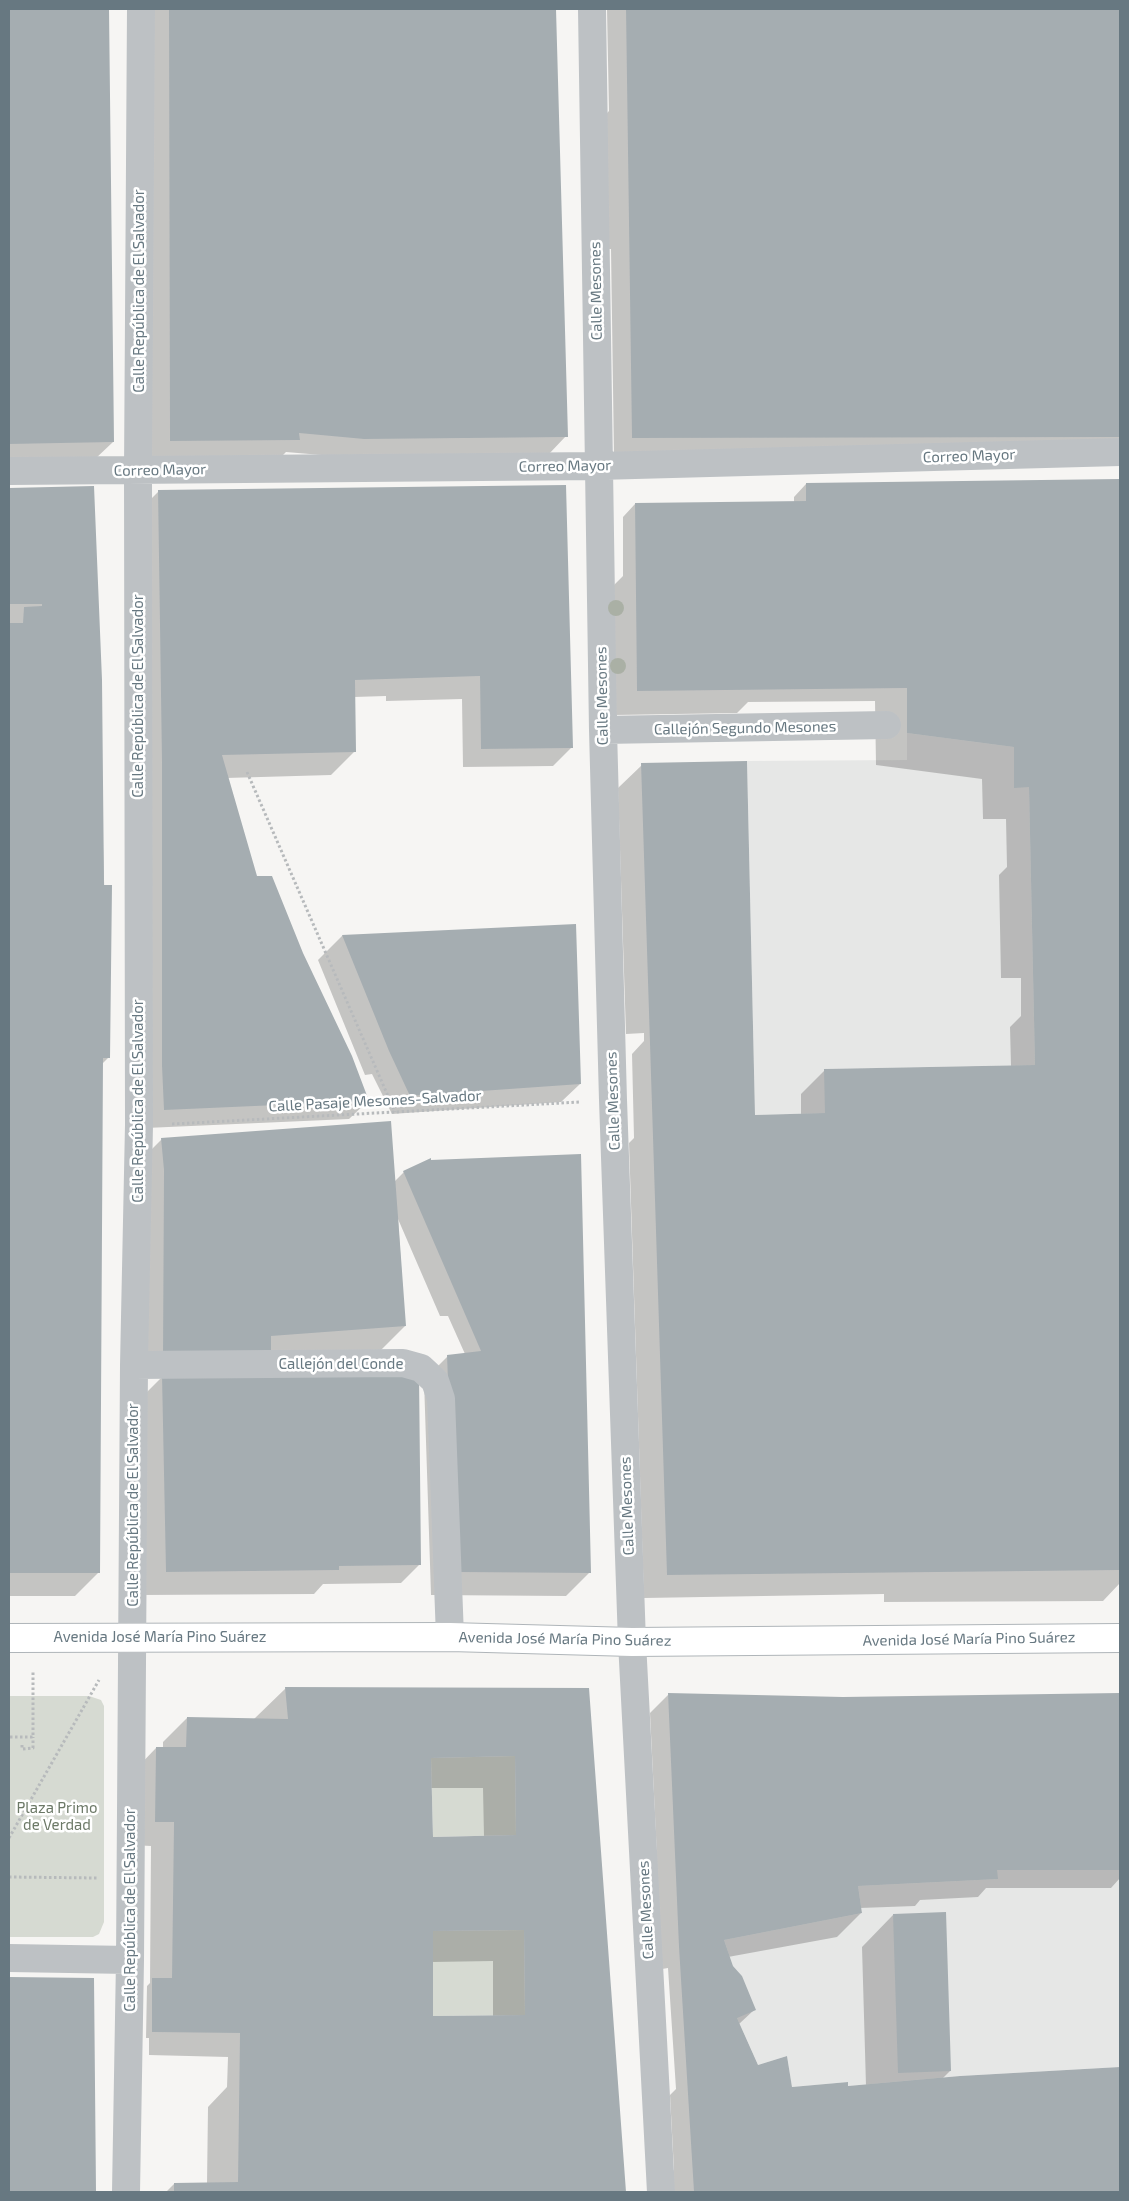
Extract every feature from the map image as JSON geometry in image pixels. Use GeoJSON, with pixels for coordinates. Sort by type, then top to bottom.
{"type":"FeatureCollection","features":[{"type":"Feature","properties":{"kind":"main road","name":"Avenida José María Pino Suárez"},"geometry":{"type":"LineString","coordinates":[[21,1638],[450,1637],[632,1642],[1120,1638]]}},
{"type":"Feature","properties":{"kind":"street","name":"Calle República de El Salvador"},"geometry":{"type":"LineString","coordinates":[[126,2192],[130,1960],[127,1637],[139,1125],[138,471],[141,9]]}},
{"type":"Feature","properties":{"kind":"street","name":"Calle Mesones"},"geometry":{"type":"LineString","coordinates":[[592,9],[603,730],[613,1100],[632,1642],[661,2192]]}},
{"type":"Feature","properties":{"kind":"street","name":"Correo Mayor"},"geometry":{"type":"LineString","coordinates":[[9,471],[598,466],[1120,452]]}},
{"type":"Feature","properties":{"kind":"street","name":"Callejón Segundo Mesones"},"geometry":{"type":"LineString","coordinates":[[603,730],[887,726]]}},
{"type":"Feature","properties":{"kind":"street","name":"Callejón del Conde"},"geometry":{"type":"LineString","coordinates":[[134,1365],[403,1363],[421,1368],[435,1381],[441,1399],[450,1637]]}},
{"type":"Feature","properties":{"kind":"street"},"geometry":{"type":"LineString","coordinates":[[9,1958],[130,1960]]}},
{"type":"Feature","properties":{"kind":"path"},"geometry":{"type":"LineString","coordinates":[[247,772],[395,1112]]}},
{"type":"Feature","properties":{"kind":"path","name":"Calle Pasaje Mesones-Salvador"},"geometry":{"type":"LineString","coordinates":[[139,1125],[613,1100]]}},
{"type":"Feature","properties":{"kind":"path"},"geometry":{"type":"LineString","coordinates":[[9,1838],[127,1637]]}},
{"type":"Feature","properties":{"kind":"path"},"geometry":{"type":"LineString","coordinates":[[21,1638],[33,1748],[22,1749],[22,1745]]}},
{"type":"Feature","properties":{"kind":"path"},"geometry":{"type":"LineString","coordinates":[[10,1737],[33,1737]]}},
{"type":"Feature","properties":{"kind":"path"},"geometry":{"type":"LineString","coordinates":[[9,1877],[130,1879]]}},
{"type":"Feature","properties":{"kind":"shaded area"},"geometry":{"type":"Polygon","coordinates":[[[907,733],[1014,747],[1014,787],[1029,787],[1035,1065],[825,1069],[825,1113],[755,1115],[747,761],[907,760],[907,733]]]}},
{"type":"Feature","properties":{"kind":"shaded area"},"geometry":{"type":"Polygon","coordinates":[[[997,1870],[1120,1870],[1120,2067],[960,2076],[848,2086],[848,2082],[792,2087],[787,2056],[758,2065],[737,2018],[742,1976],[733,1966],[724,1940],[862,1913],[858,1886],[997,1879],[997,1870]]]}},
{"type":"Feature","properties":{"kind":"green space","name":"Plaza Primo de Verdad"},"geometry":{"type":"Polygon","coordinates":[[[9,1696],[89,1696],[101,1700],[104,1706],[104,1922],[99,1934],[93,1937],[9,1937],[9,1696]]]}},
{"type":"Feature","properties":{"kind":"green space"},"geometry":{"type":"Polygon","coordinates":[[[515,1756],[516,1835],[433,1837],[431,1758],[515,1756]]]}},
{"type":"Feature","properties":{"kind":"green space"},"geometry":{"type":"Polygon","coordinates":[[[524,1930],[525,2015],[433,2016],[433,1931],[524,1930]]]}},
{"type":"Feature","properties":{"kind":"building"},"geometry":{"type":"Polygon","coordinates":[[[9,9],[109,9],[114,442],[9,444],[9,9]]]}},
{"type":"Feature","properties":{"kind":"building"},"geometry":{"type":"Polygon","coordinates":[[[169,9],[556,9],[568,437],[364,439],[299,433],[300,440],[170,441],[169,9]]]}},
{"type":"Feature","properties":{"kind":"building"},"geometry":{"type":"Polygon","coordinates":[[[626,9],[1120,9],[1120,437],[632,438],[626,9]]]}},
{"type":"Feature","properties":{"kind":"building"},"geometry":{"type":"Polygon","coordinates":[[[1120,479],[1120,1570],[667,1575],[641,763],[747,761],[755,1115],[825,1113],[824,1069],[1035,1065],[1029,787],[1014,788],[1014,747],[907,733],[907,688],[637,691],[635,503],[806,501],[806,483],[1120,479]]]}},
{"type":"Feature","properties":{"kind":"building"},"geometry":{"type":"Polygon","coordinates":[[[566,485],[573,748],[481,749],[480,676],[355,680],[356,752],[222,755],[257,876],[272,876],[303,953],[352,1056],[369,1101],[164,1110],[162,1066],[162,763],[158,490],[566,485]]]}},
{"type":"Feature","properties":{"kind":"building"},"geometry":{"type":"Polygon","coordinates":[[[94,486],[102,680],[104,885],[112,885],[110,1058],[103,1058],[100,1573],[9,1573],[9,623],[23,623],[24,607],[42,606],[42,604],[9,604],[9,488],[94,486]]]}},
{"type":"Feature","properties":{"kind":"building"},"geometry":{"type":"Polygon","coordinates":[[[576,924],[581,1084],[410,1096],[389,1051],[342,935],[576,924]]]}},
{"type":"Feature","properties":{"kind":"building"},"geometry":{"type":"Polygon","coordinates":[[[391,1121],[406,1326],[271,1336],[271,1354],[163,1354],[164,1170],[161,1138],[391,1121]]]}},
{"type":"Feature","properties":{"kind":"building"},"geometry":{"type":"Polygon","coordinates":[[[581,1154],[591,1573],[455,1572],[447,1355],[481,1351],[403,1171],[431,1158],[431,1160],[581,1154]]]}},
{"type":"Feature","properties":{"kind":"building"},"geometry":{"type":"Polygon","coordinates":[[[419,1374],[421,1565],[339,1566],[339,1570],[166,1572],[162,1376],[419,1374]]]}},
{"type":"Feature","properties":{"kind":"building"},"geometry":{"type":"Polygon","coordinates":[[[285,1687],[589,1688],[626,2192],[174,2192],[174,2183],[238,2182],[240,2033],[152,2032],[152,1978],[172,1978],[174,1822],[155,1822],[156,1747],[186,1747],[187,1717],[288,1719],[285,1687]],[[515,1756],[431,1758],[433,1837],[516,1835],[515,1756]],[[524,1930],[433,1931],[433,2016],[525,2015],[524,1930]]]}},
{"type":"Feature","properties":{"kind":"building"},"geometry":{"type":"Polygon","coordinates":[[[668,1693],[843,1697],[1120,1693],[1120,1870],[997,1870],[998,1879],[858,1886],[862,1913],[724,1940],[733,1966],[742,1976],[756,2010],[737,2018],[758,2065],[787,2056],[792,2087],[848,2082],[848,2086],[960,2076],[1120,2067],[1120,2192],[694,2192],[679,1947],[668,1693]]]}},
{"type":"Feature","properties":{"kind":"building"},"geometry":{"type":"Polygon","coordinates":[[[946,1912],[951,2071],[898,2073],[893,1914],[946,1912]]]}},
{"type":"Feature","properties":{"kind":"building"},"geometry":{"type":"Polygon","coordinates":[[[9,1977],[94,1978],[96,2192],[9,2192],[9,1977]]]}}]}
